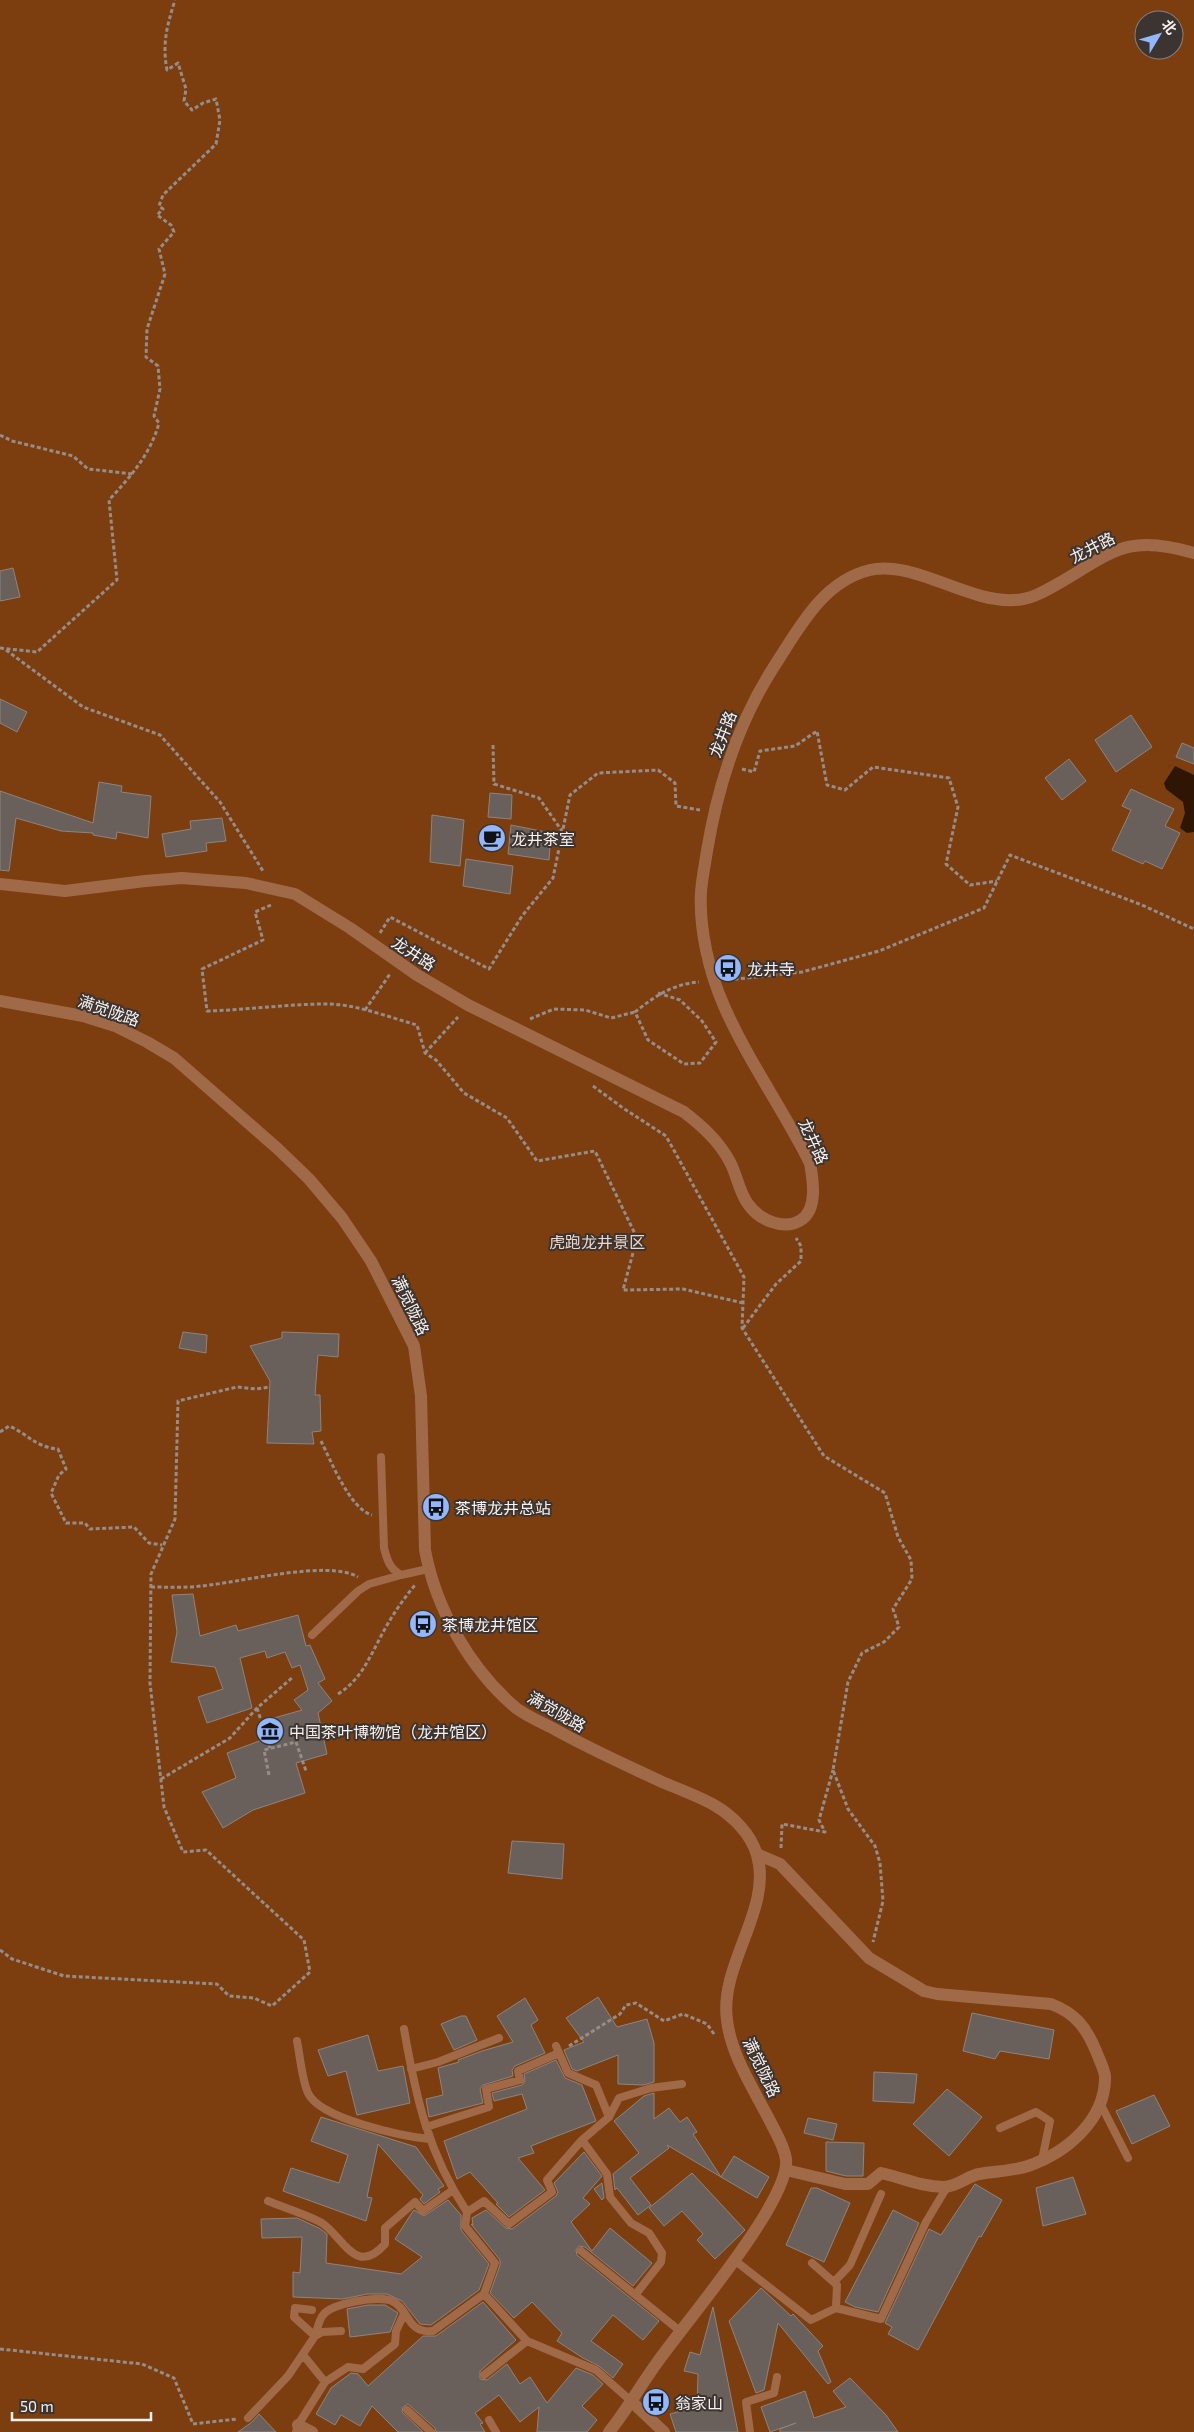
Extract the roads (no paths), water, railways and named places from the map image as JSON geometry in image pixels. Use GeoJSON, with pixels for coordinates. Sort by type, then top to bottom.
{"type":"FeatureCollection","features":[{"type":"Feature","properties":{"kind":"street","name":"龙井路"},"geometry":{"type":"LineString","coordinates":[[0,884],[65,891],[145,880],[182,878],[246,882],[273,887],[295,894],[350,928],[398,963],[468,1005],[684,1112],[702,1126],[719,1145],[730,1163],[747,1204],[766,1220],[779,1224],[795,1224],[806,1217],[812,1200],[814,1183],[810,1163],[739,1040],[722,1003],[703,928],[701,892],[718,792],[745,716],[760,689],[805,618],[820,600],[853,578],[870,570],[891,569],[994,599],[1015,600],[1030,598],[1112,552],[1136,544],[1160,544],[1194,553]]}},
{"type":"Feature","properties":{"kind":"street","name":"满觉陇路"},"geometry":{"type":"LineString","coordinates":[[0,1001],[82,1016],[115,1026],[167,1054],[278,1149],[309,1179],[342,1218],[371,1261],[414,1346],[421,1396],[424,1540],[428,1569],[444,1611],[476,1666],[494,1687],[519,1710],[592,1750],[715,1805],[736,1821],[749,1838],[757,1854],[761,1874],[758,1894],[728,1988],[727,2020],[730,2038],[737,2055],[780,2140],[786,2156],[786,2170]]}},
{"type":"Feature","properties":{"kind":"street"},"geometry":{"type":"LineString","coordinates":[[609,2432],[680,2331],[765,2216],[786,2170],[844,2184],[868,2184],[881,2172],[928,2186],[947,2187],[977,2174],[1026,2167],[1054,2155],[1085,2128],[1097,2112],[1100,2103],[1105,2074],[1093,2045],[1080,2022],[1067,2010],[1051,2004],[937,1994],[924,1991],[869,1958],[775,1862],[757,1854]]}},
{"type":"Feature","properties":{"kind":"street"},"geometry":{"type":"LineString","coordinates":[[631,2401],[664,2432]]}},
{"type":"Feature","properties":{"kind":"street"},"geometry":{"type":"LineString","coordinates":[[297,2428],[312,2432]]}},
{"type":"Feature","properties":{"kind":"lane"},"geometry":{"type":"LineString","coordinates":[[381,1457],[384,1548],[388,1561],[394,1571],[401,1575]]}},
{"type":"Feature","properties":{"kind":"lane"},"geometry":{"type":"LineString","coordinates":[[312,1635],[358,1591],[369,1584],[428,1569]]}},
{"type":"Feature","properties":{"kind":"lane"},"geometry":{"type":"LineString","coordinates":[[404,2029],[411,2069],[429,2139],[453,2190],[468,2212]]}},
{"type":"Feature","properties":{"kind":"lane"},"geometry":{"type":"LineString","coordinates":[[411,2069],[438,2062],[499,2038]]}},
{"type":"Feature","properties":{"kind":"lane"},"geometry":{"type":"LineString","coordinates":[[297,2040],[309,2094],[320,2107],[399,2136],[429,2139]]}},
{"type":"Feature","properties":{"kind":"lane"},"geometry":{"type":"LineString","coordinates":[[426,2127],[489,2107],[486,2089],[520,2080],[518,2071],[557,2049],[568,2072],[596,2085],[609,2117]]}},
{"type":"Feature","properties":{"kind":"lane"},"geometry":{"type":"LineString","coordinates":[[248,2418],[288,2376],[304,2356],[315,2336],[322,2315],[334,2306],[385,2298],[395,2302],[411,2324],[423,2332],[432,2331],[484,2294],[495,2263],[465,2226],[468,2212],[484,2201],[509,2224],[552,2192],[546,2180],[582,2140],[609,2117],[619,2098],[651,2088],[682,2084]]}},
{"type":"Feature","properties":{"kind":"lane"},"geometry":{"type":"LineString","coordinates":[[1100,2103],[1128,2158]]}},
{"type":"Feature","properties":{"kind":"lane"},"geometry":{"type":"LineString","coordinates":[[1000,2128],[1036,2112],[1050,2121],[1042,2160]]}},
{"type":"Feature","properties":{"kind":"lane"},"geometry":{"type":"LineString","coordinates":[[582,2140],[607,2174],[610,2197],[631,2223],[648,2234],[662,2253],[660,2262],[636,2294]]}},
{"type":"Feature","properties":{"kind":"lane"},"geometry":{"type":"LineString","coordinates":[[733,2259],[811,2320],[836,2308],[881,2319],[926,2222],[947,2187]]}},
{"type":"Feature","properties":{"kind":"lane"},"geometry":{"type":"LineString","coordinates":[[268,2201],[322,2224],[348,2251],[364,2257],[376,2254],[385,2244],[385,2228],[414,2202],[423,2211],[453,2190]]}},
{"type":"Feature","properties":{"kind":"lane"},"geometry":{"type":"LineString","coordinates":[[834,2282],[850,2265],[881,2194]]}},
{"type":"Feature","properties":{"kind":"lane"},"geometry":{"type":"LineString","coordinates":[[581,2252],[680,2331]]}},
{"type":"Feature","properties":{"kind":"lane"},"geometry":{"type":"LineString","coordinates":[[812,2263],[837,2285],[836,2308]]}},
{"type":"Feature","properties":{"kind":"lane"},"geometry":{"type":"LineString","coordinates":[[484,2294],[527,2342],[596,2370],[631,2401]]}},
{"type":"Feature","properties":{"kind":"lane"},"geometry":{"type":"LineString","coordinates":[[312,2310],[295,2308],[294,2317],[315,2336]]}},
{"type":"Feature","properties":{"kind":"lane"},"geometry":{"type":"LineString","coordinates":[[297,2428],[324,2382],[348,2367],[364,2369],[395,2344],[396,2332],[404,2314]]}},
{"type":"Feature","properties":{"kind":"lane"},"geometry":{"type":"LineString","coordinates":[[315,2336],[322,2332],[341,2331]]}},
{"type":"Feature","properties":{"kind":"lane"},"geometry":{"type":"LineString","coordinates":[[484,2376],[527,2342]]}},
{"type":"Feature","properties":{"kind":"lane"},"geometry":{"type":"LineString","coordinates":[[304,2356],[324,2382]]}},
{"type":"Feature","properties":{"kind":"lane"},"geometry":{"type":"LineString","coordinates":[[750,2432],[746,2402],[774,2393],[778,2377]]}},
{"type":"Feature","properties":{"kind":"lane"},"geometry":{"type":"LineString","coordinates":[[407,2410],[431,2432]]}},
{"type":"Feature","properties":{"kind":"lane"},"geometry":{"type":"LineString","coordinates":[[489,2420],[496,2432]]}},
{"type":"Feature","properties":{"kind":"place","name":"龙井茶室"},"geometry":{"type":"Point","coordinates":[492,838]}},
{"type":"Feature","properties":{"kind":"place","name":"龙井寺"},"geometry":{"type":"Point","coordinates":[728,968]}},
{"type":"Feature","properties":{"kind":"place","name":"茶博龙井总站"},"geometry":{"type":"Point","coordinates":[436,1507]}},
{"type":"Feature","properties":{"kind":"place","name":"茶博龙井馆区"},"geometry":{"type":"Point","coordinates":[423,1624]}},
{"type":"Feature","properties":{"kind":"place","name":"中国茶叶博物馆（龙井馆区）"},"geometry":{"type":"Point","coordinates":[270,1731]}},
{"type":"Feature","properties":{"kind":"place","name":"翁家山"},"geometry":{"type":"Point","coordinates":[656,2402]}},
{"type":"Feature","properties":{"kind":"park label","name":"虎跑龙井景区"},"geometry":{"type":"Point","coordinates":[597,1241]}}]}
